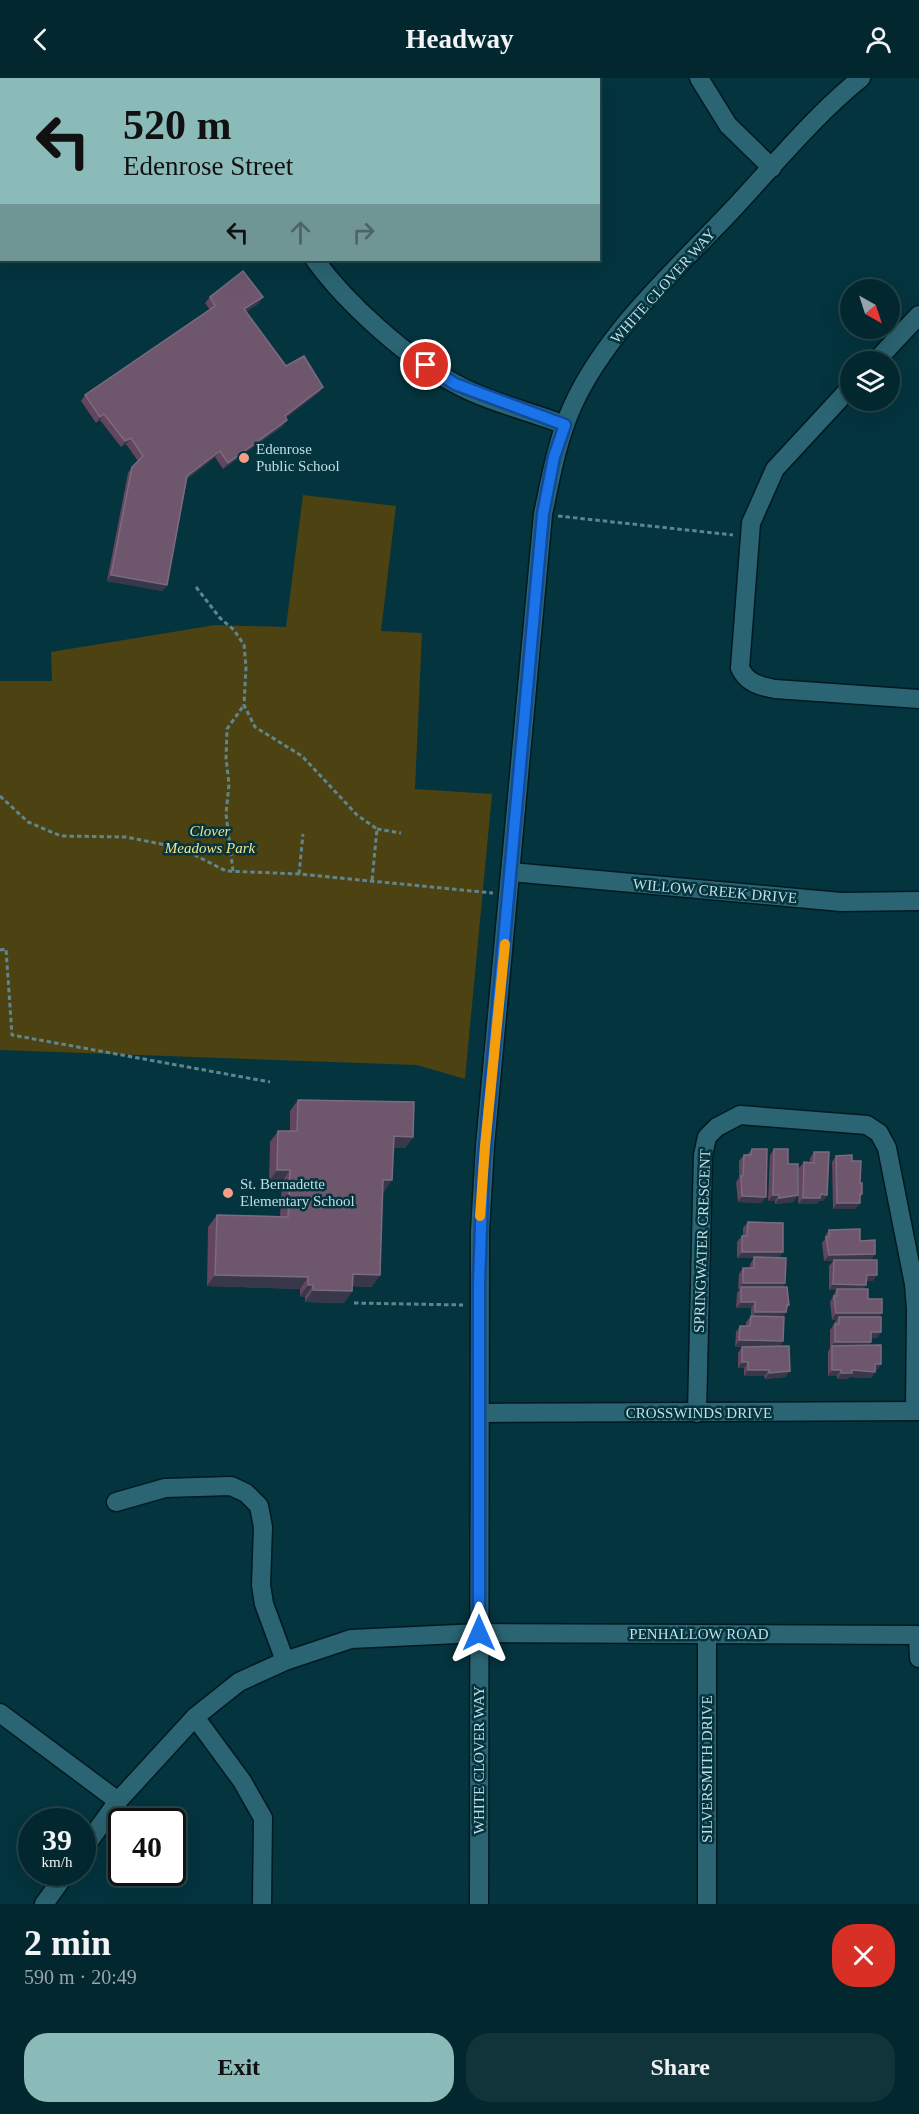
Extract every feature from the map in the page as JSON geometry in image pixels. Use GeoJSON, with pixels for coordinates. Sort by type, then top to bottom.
{"type":"FeatureCollection","features":[{"type":"Feature","properties":{"kind":"street"},"geometry":{"type":"LineString","coordinates":[[699,78],[728,125],[771,168]]}},
{"type":"Feature","properties":{"kind":"street","name":"WHITE CLOVER WAY"},"geometry":{"type":"LineString","coordinates":[[479,1904],[479,1305],[483,1170],[543,514],[554,457],[578,396],[611,343],[771,168],[861,78]]}},
{"type":"Feature","properties":{"kind":"street"},"geometry":{"type":"LineString","coordinates":[[316,261],[332,284],[386,334],[426,365],[455,384],[565,425]]}},
{"type":"Feature","properties":{"kind":"street"},"geometry":{"type":"LineString","coordinates":[[885,351],[919,315]]}},
{"type":"Feature","properties":{"kind":"street"},"geometry":{"type":"LineString","coordinates":[[840,399],[775,469],[751,523],[740,668],[744,677],[757,685],[775,689],[919,699]]}},
{"type":"Feature","properties":{"kind":"street","name":"WILLOW CREEK DRIVE"},"geometry":{"type":"LineString","coordinates":[[511,872],[841,902],[919,901]]}},
{"type":"Feature","properties":{"kind":"street","name":"SPRINGWATER CRESCENT"},"geometry":{"type":"LineString","coordinates":[[697,1413],[703,1155],[707,1137],[717,1127],[740,1115],[867,1125],[879,1133],[887,1148],[914,1284],[917,1411]]}},
{"type":"Feature","properties":{"kind":"street","name":"CROSSWINDS DRIVE"},"geometry":{"type":"LineString","coordinates":[[480,1413],[917,1411]]}},
{"type":"Feature","properties":{"kind":"street"},"geometry":{"type":"LineString","coordinates":[[116,1502],[165,1488],[231,1486],[246,1493],[259,1506],[263,1527],[261,1585],[264,1604],[285,1661]]}},
{"type":"Feature","properties":{"kind":"street","name":"PENHALLOW ROAD"},"geometry":{"type":"LineString","coordinates":[[96,1832],[118,1801],[195,1717],[239,1682],[285,1661],[351,1639],[479,1633],[919,1635]]}},
{"type":"Feature","properties":{"kind":"street","name":"SILVERSMITH DRIVE"},"geometry":{"type":"LineString","coordinates":[[707,1634],[707,1904]]}},
{"type":"Feature","properties":{"kind":"street"},"geometry":{"type":"LineString","coordinates":[[919,1635],[919,1658]]}},
{"type":"Feature","properties":{"kind":"street"},"geometry":{"type":"LineString","coordinates":[[0,1713],[118,1801]]}},
{"type":"Feature","properties":{"kind":"street"},"geometry":{"type":"LineString","coordinates":[[195,1717],[242,1781],[263,1818],[262,1904]]}},
{"type":"Feature","properties":{"kind":"street"},"geometry":{"type":"LineString","coordinates":[[44,1904],[57,1886]]}},
{"type":"Feature","properties":{"kind":"path"},"geometry":{"type":"LineString","coordinates":[[543,514],[750,537]]}},
{"type":"Feature","properties":{"kind":"path"},"geometry":{"type":"LineString","coordinates":[[196,587],[220,618],[234,630],[244,645],[246,667],[244,705],[255,727],[302,756],[357,815],[377,829],[401,832]]}},
{"type":"Feature","properties":{"kind":"path"},"geometry":{"type":"LineString","coordinates":[[233,871],[226,814],[229,784],[226,729],[244,705]]}},
{"type":"Feature","properties":{"kind":"path"},"geometry":{"type":"LineString","coordinates":[[0,796],[28,822],[61,836],[126,837],[181,848],[226,871],[299,874],[510,894]]}},
{"type":"Feature","properties":{"kind":"path"},"geometry":{"type":"LineString","coordinates":[[372,881],[377,829]]}},
{"type":"Feature","properties":{"kind":"path"},"geometry":{"type":"LineString","coordinates":[[299,874],[303,834]]}},
{"type":"Feature","properties":{"kind":"path"},"geometry":{"type":"LineString","coordinates":[[0,950],[6,949],[12,1035],[270,1083]]}},
{"type":"Feature","properties":{"kind":"path"},"geometry":{"type":"LineString","coordinates":[[354,1303],[479,1305]]}},
{"type":"Feature","properties":{"kind":"green space","name":"Clover Meadows Park"},"geometry":{"type":"Polygon","coordinates":[[[303,495],[396,506],[381,631],[422,633],[415,789],[492,794],[465,1079],[417,1065],[0,1050],[0,681],[52,681],[51,652],[215,625],[286,627],[303,495]]]}},
{"type":"Feature","properties":{"kind":"building"},"geometry":{"type":"Polygon","coordinates":[[[243,271],[263,297],[244,309],[286,366],[304,356],[323,387],[285,416],[287,420],[228,463],[220,451],[187,476],[167,585],[111,575],[132,467],[143,456],[131,438],[125,441],[104,414],[100,417],[85,395],[215,306],[210,297],[243,271]]]}},
{"type":"Feature","properties":{"kind":"building"},"geometry":{"type":"Polygon","coordinates":[[[298,1100],[414,1102],[413,1137],[394,1136],[392,1180],[383,1180],[380,1275],[353,1274],[352,1291],[313,1290],[313,1285],[308,1285],[308,1277],[215,1275],[217,1215],[288,1217],[290,1170],[277,1170],[278,1131],[297,1131],[298,1100]]]}},
{"type":"Feature","properties":{"kind":"building"},"geometry":{"type":"Polygon","coordinates":[[[752,1149],[767,1149],[766,1197],[742,1196],[741,1176],[743,1176],[744,1155],[751,1155],[752,1149]]]}},
{"type":"Feature","properties":{"kind":"building"},"geometry":{"type":"Polygon","coordinates":[[[774,1149],[788,1149],[788,1164],[798,1164],[798,1195],[779,1198],[779,1195],[773,1195],[774,1149]]]}},
{"type":"Feature","properties":{"kind":"building"},"geometry":{"type":"Polygon","coordinates":[[[814,1152],[829,1152],[827,1195],[821,1194],[820,1198],[803,1198],[804,1162],[814,1163],[814,1152]]]}},
{"type":"Feature","properties":{"kind":"building"},"geometry":{"type":"Polygon","coordinates":[[[852,1155],[852,1161],[861,1161],[860,1203],[837,1203],[836,1156],[852,1155]]]}},
{"type":"Feature","properties":{"kind":"building"},"geometry":{"type":"Polygon","coordinates":[[[748,1222],[783,1223],[783,1252],[742,1252],[742,1236],[747,1236],[748,1222]]]}},
{"type":"Feature","properties":{"kind":"building"},"geometry":{"type":"Polygon","coordinates":[[[860,1229],[860,1241],[875,1240],[875,1254],[829,1255],[826,1237],[829,1237],[829,1230],[860,1229]]]}},
{"type":"Feature","properties":{"kind":"building"},"geometry":{"type":"Polygon","coordinates":[[[754,1257],[786,1258],[785,1283],[743,1283],[743,1268],[754,1268],[754,1257]]]}},
{"type":"Feature","properties":{"kind":"building"},"geometry":{"type":"Polygon","coordinates":[[[834,1260],[877,1260],[877,1275],[867,1275],[866,1285],[833,1284],[834,1260]]]}},
{"type":"Feature","properties":{"kind":"building"},"geometry":{"type":"Polygon","coordinates":[[[741,1287],[787,1287],[789,1305],[787,1305],[786,1312],[755,1312],[755,1302],[741,1302],[741,1287]]]}},
{"type":"Feature","properties":{"kind":"building"},"geometry":{"type":"Polygon","coordinates":[[[837,1289],[868,1289],[868,1299],[882,1299],[882,1313],[836,1313],[834,1296],[837,1296],[837,1289]]]}},
{"type":"Feature","properties":{"kind":"building"},"geometry":{"type":"Polygon","coordinates":[[[751,1316],[784,1317],[783,1341],[739,1340],[740,1326],[750,1326],[751,1316]]]}},
{"type":"Feature","properties":{"kind":"building"},"geometry":{"type":"Polygon","coordinates":[[[839,1317],[881,1317],[881,1332],[871,1332],[871,1342],[835,1342],[835,1324],[839,1324],[839,1317]]]}},
{"type":"Feature","properties":{"kind":"building"},"geometry":{"type":"Polygon","coordinates":[[[881,1345],[881,1364],[875,1364],[875,1372],[852,1370],[852,1373],[841,1373],[841,1370],[832,1370],[832,1346],[881,1345]]]}},
{"type":"Feature","properties":{"kind":"building"},"geometry":{"type":"Polygon","coordinates":[[[789,1346],[790,1371],[769,1373],[769,1370],[748,1370],[748,1362],[742,1362],[742,1347],[789,1346]]]}},
{"type":"Feature","properties":{"kind":"slow traffic"},"geometry":{"type":"LineString","coordinates":[[480,1216],[505,944]]}},
{"type":"Feature","properties":{"kind":"place","name":"Edenrose Public School"},"geometry":{"type":"Point","coordinates":[244,458]}},
{"type":"Feature","properties":{"kind":"place","name":"St. Bernadette Elementary School"},"geometry":{"type":"Point","coordinates":[228,1193]}},
{"type":"Feature","properties":{"kind":"route"},"geometry":{"type":"LineString","coordinates":[[426,365],[455,384],[565,425],[554,457],[543,514],[483,1170],[479,1283],[479,1633]]}}]}
